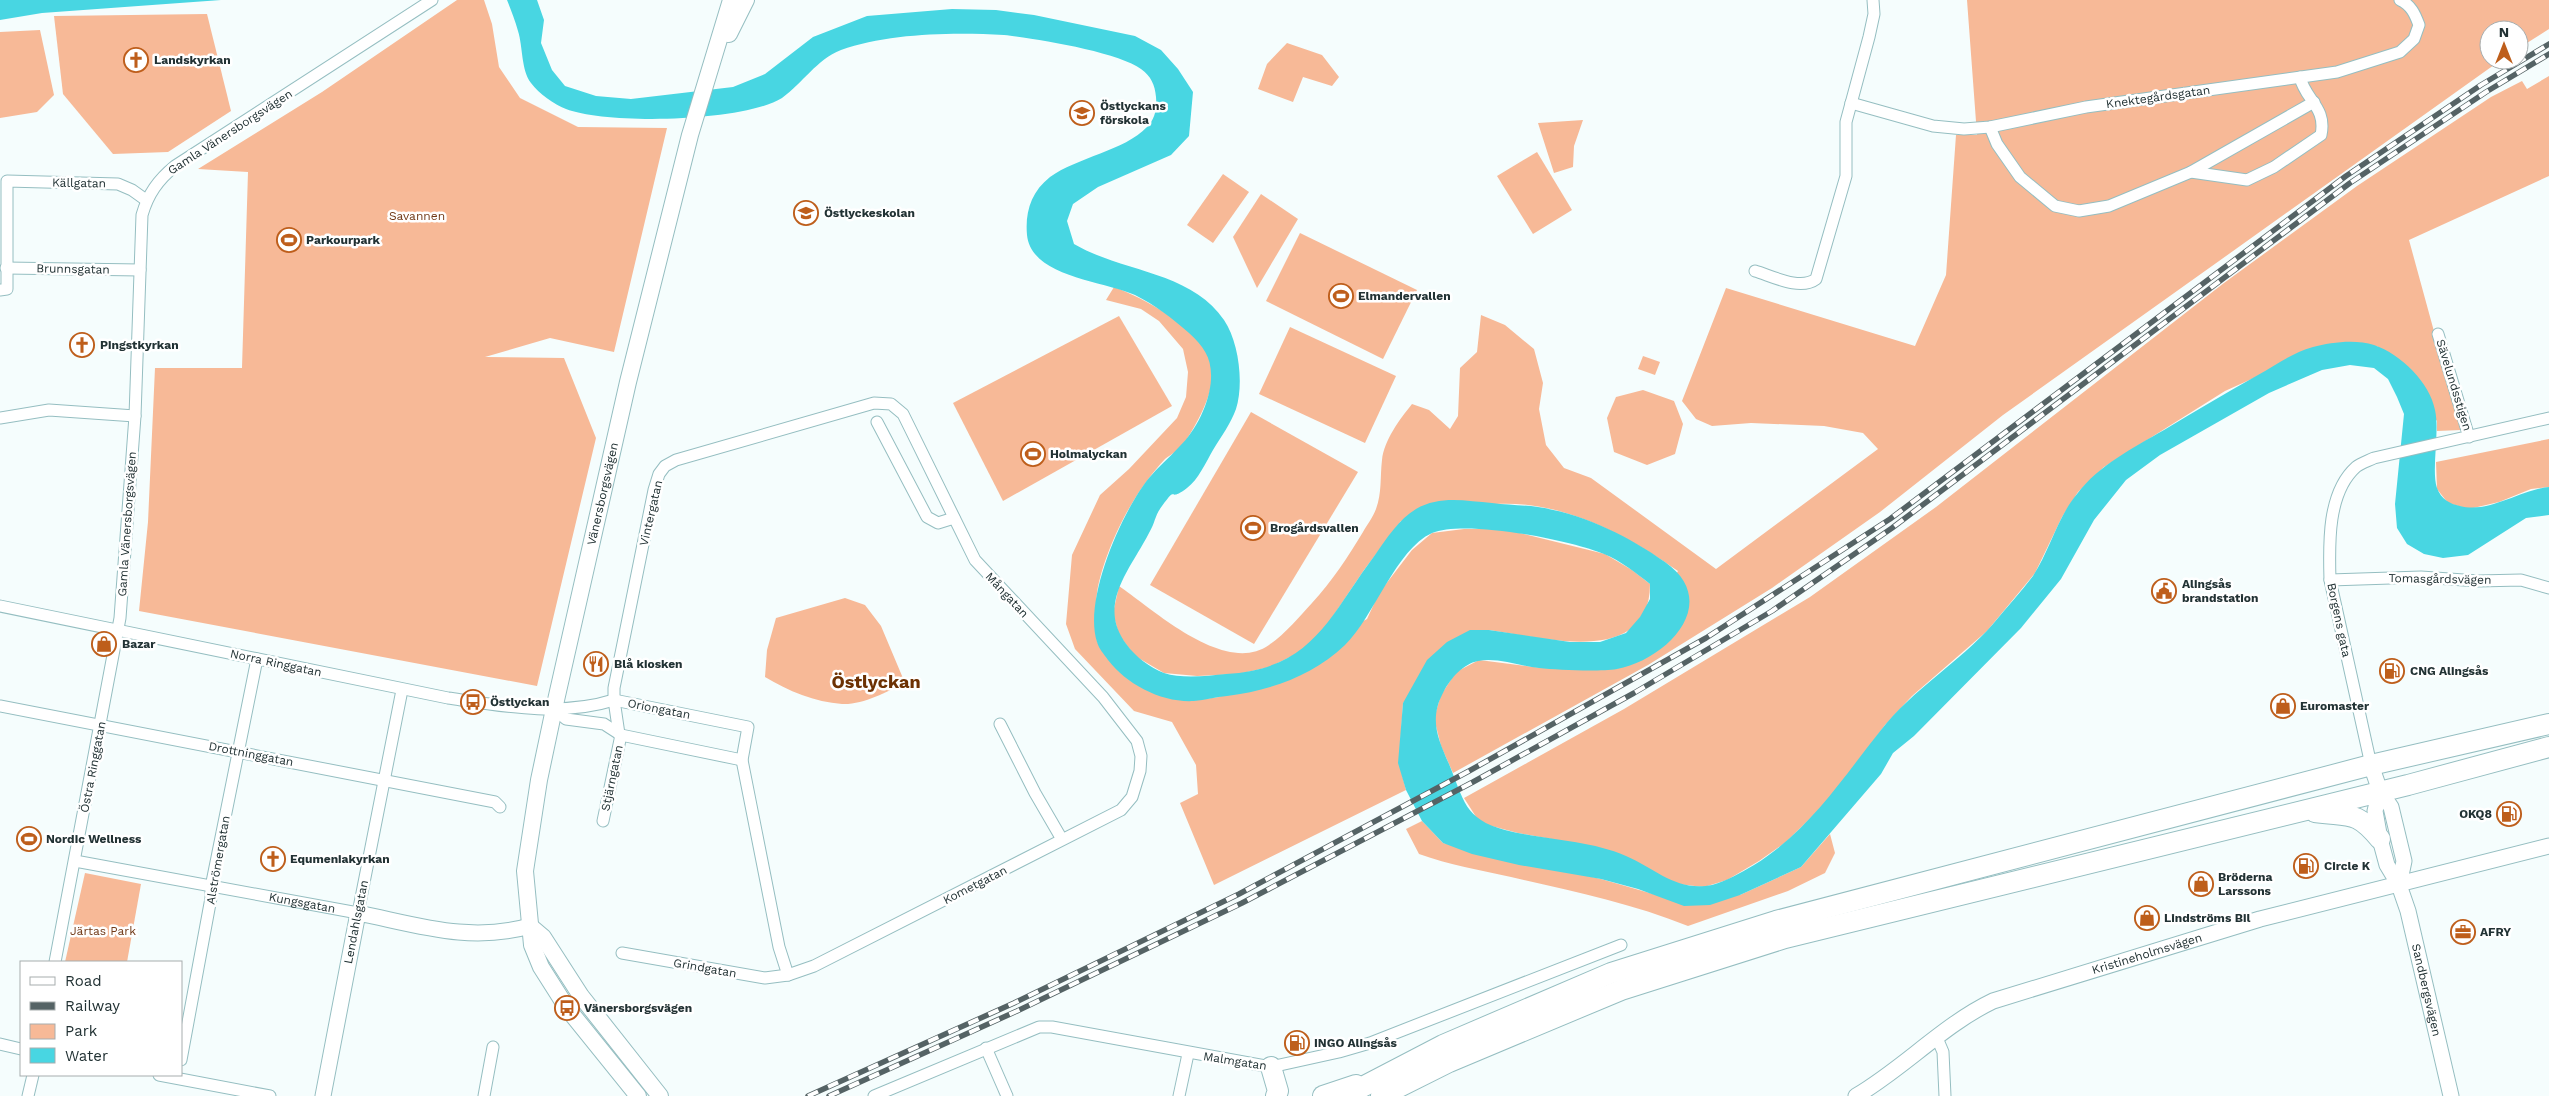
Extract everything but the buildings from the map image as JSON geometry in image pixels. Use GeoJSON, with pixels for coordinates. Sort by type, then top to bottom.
{"type":"FeatureCollection","features":[{"type":"Feature","properties":{"kind":"highway"},"geometry":{"type":"LineString","coordinates":[[1323,1096],[1376,1089],[1443,1046],[1611,973],[1776,921],[2371,765],[2549,724]]}},
{"type":"Feature","properties":{"kind":"highway"},"geometry":{"type":"LineString","coordinates":[[1346,1096],[1376,1089],[1449,1062],[1621,990],[1785,938],[2380,791],[2549,747]]}},
{"type":"Feature","properties":{"kind":"highway"},"geometry":{"type":"LineString","coordinates":[[2303,810],[2354,816],[2365,821],[2380,839]]}},
{"type":"Feature","properties":{"kind":"highway"},"geometry":{"type":"LineString","coordinates":[[1272,1067],[1280,1094]]}},
{"type":"Feature","properties":{"kind":"main road","name":"Vänersborgsvägen"},"geometry":{"type":"LineString","coordinates":[[638,1096],[562,1000],[534,950],[525,871],[530,832],[554,709],[632,366],[690,135],[731,0]]}},
{"type":"Feature","properties":{"kind":"main road","name":"Vänersborgsvägen"},"geometry":{"type":"LineString","coordinates":[[712,67],[746,0]]}},
{"type":"Feature","properties":{"kind":"main road"},"geometry":{"type":"LineString","coordinates":[[530,926],[544,937],[581,996],[660,1096]]}},
{"type":"Feature","properties":{"kind":"street","name":"Gamla Vänersborgsvägen"},"geometry":{"type":"LineString","coordinates":[[119,631],[135,416],[142,216],[146,200],[161,178],[175,166],[432,0]]}},
{"type":"Feature","properties":{"kind":"street"},"geometry":{"type":"LineString","coordinates":[[1755,271],[1802,285],[1810,284],[1816,279],[1846,176],[1845,138],[1851,103],[1874,14],[1873,0]]}},
{"type":"Feature","properties":{"kind":"street","name":"Knektegårdsgatan"},"geometry":{"type":"LineString","coordinates":[[1851,103],[1933,126],[1964,129],[1990,127],[2086,106],[2337,72],[2405,48],[2414,39],[2420,25],[2414,13],[2406,3],[2400,0]]}},
{"type":"Feature","properties":{"kind":"street"},"geometry":{"type":"LineString","coordinates":[[2191,172],[2248,180],[2274,166],[2321,135],[2324,123],[2314,102],[2302,85],[2300,77]]}},
{"type":"Feature","properties":{"kind":"street"},"geometry":{"type":"LineString","coordinates":[[1990,127],[1996,144],[2020,177],[2055,206],[2080,211],[2109,206],[2191,172],[2314,102]]}},
{"type":"Feature","properties":{"kind":"street","name":"Källgatan"},"geometry":{"type":"LineString","coordinates":[[6,268],[8,181],[118,184],[132,190],[146,200]]}},
{"type":"Feature","properties":{"kind":"street"},"geometry":{"type":"LineString","coordinates":[[0,290],[6,289],[6,268]]}},
{"type":"Feature","properties":{"kind":"street","name":"Brunnsgatan"},"geometry":{"type":"LineString","coordinates":[[6,268],[140,270]]}},
{"type":"Feature","properties":{"kind":"street","name":"Sävelundsstigen"},"geometry":{"type":"LineString","coordinates":[[2438,334],[2469,437]]}},
{"type":"Feature","properties":{"kind":"street","name":"Vintergatan"},"geometry":{"type":"LineString","coordinates":[[620,734],[614,700],[654,490],[659,474],[665,466],[676,460],[874,403],[891,404]]}},
{"type":"Feature","properties":{"kind":"street","name":"Mångatan"},"geometry":{"type":"LineString","coordinates":[[891,404],[903,414],[975,560],[1103,697],[1137,741],[1141,756],[1140,771]]}},
{"type":"Feature","properties":{"kind":"street"},"geometry":{"type":"LineString","coordinates":[[0,418],[49,410],[135,416]]}},
{"type":"Feature","properties":{"kind":"street","name":"Borgens gata"},"geometry":{"type":"LineString","coordinates":[[2371,765],[2330,580],[2330,544],[2338,496],[2347,477],[2357,466],[2389,454],[2549,418]]}},
{"type":"Feature","properties":{"kind":"street"},"geometry":{"type":"LineString","coordinates":[[877,422],[927,517],[938,523],[954,518]]}},
{"type":"Feature","properties":{"kind":"street","name":"Tomasgårdsvägen"},"geometry":{"type":"LineString","coordinates":[[2330,580],[2421,577],[2521,580],[2549,588]]}},
{"type":"Feature","properties":{"kind":"street","name":"Norra Ringgatan"},"geometry":{"type":"LineString","coordinates":[[0,606],[402,690],[500,706],[554,709]]}},
{"type":"Feature","properties":{"kind":"street","name":"Östra Ringgatan"},"geometry":{"type":"LineString","coordinates":[[55,961],[119,631]]}},
{"type":"Feature","properties":{"kind":"street","name":"Alströmergatan"},"geometry":{"type":"LineString","coordinates":[[182,1055],[211,898],[210,887],[240,752],[257,660]]}},
{"type":"Feature","properties":{"kind":"street","name":"Lendahlsgatan"},"geometry":{"type":"LineString","coordinates":[[323,1096],[402,690]]}},
{"type":"Feature","properties":{"kind":"street","name":"Oriongatan"},"geometry":{"type":"LineString","coordinates":[[554,709],[596,706],[614,700],[748,726],[742,760],[779,947],[788,975]]}},
{"type":"Feature","properties":{"kind":"street","name":"Drottninggatan"},"geometry":{"type":"LineString","coordinates":[[0,706],[495,802],[500,807]]}},
{"type":"Feature","properties":{"kind":"street"},"geometry":{"type":"LineString","coordinates":[[554,709],[566,718],[604,724],[620,734],[742,760]]}},
{"type":"Feature","properties":{"kind":"street"},"geometry":{"type":"LineString","coordinates":[[1000,724],[1034,793],[1060,836]]}},
{"type":"Feature","properties":{"kind":"street","name":"Stjärngatan"},"geometry":{"type":"LineString","coordinates":[[603,821],[620,734]]}},
{"type":"Feature","properties":{"kind":"street","name":"Sandbergsvägen"},"geometry":{"type":"LineString","coordinates":[[2371,765],[2380,791],[2391,807],[2404,861],[2400,885]]}},
{"type":"Feature","properties":{"kind":"street","name":"Kometgatan"},"geometry":{"type":"LineString","coordinates":[[788,975],[814,966],[1121,810],[1132,797],[1140,771]]}},
{"type":"Feature","properties":{"kind":"street","name":"Sandbergsvägen"},"geometry":{"type":"LineString","coordinates":[[2380,791],[2375,812],[2380,839],[2387,865],[2400,885],[2408,911],[2451,1096]]}},
{"type":"Feature","properties":{"kind":"street","name":"Kristineholmsvägen"},"geometry":{"type":"LineString","coordinates":[[1864,1094],[1974,1010],[1993,1000],[2260,919],[2549,846]]}},
{"type":"Feature","properties":{"kind":"street","name":"Kungsgatan"},"geometry":{"type":"LineString","coordinates":[[75,861],[464,934],[493,934],[530,926]]}},
{"type":"Feature","properties":{"kind":"street","name":"Malmgatan"},"geometry":{"type":"LineString","coordinates":[[874,1096],[1030,1030],[1052,1027],[1188,1054],[1272,1067],[1344,1051],[1370,1043],[1621,945]]}},
{"type":"Feature","properties":{"kind":"street","name":"Grindgatan"},"geometry":{"type":"LineString","coordinates":[[622,953],[749,976],[765,978],[788,975]]}},
{"type":"Feature","properties":{"kind":"street"},"geometry":{"type":"LineString","coordinates":[[1937,1038],[1943,1052],[1945,1096]]}},
{"type":"Feature","properties":{"kind":"street"},"geometry":{"type":"LineString","coordinates":[[0,1044],[20,1049]]}},
{"type":"Feature","properties":{"kind":"street"},"geometry":{"type":"LineString","coordinates":[[484,1096],[493,1047]]}},
{"type":"Feature","properties":{"kind":"street"},"geometry":{"type":"LineString","coordinates":[[986,1048],[1007,1096]]}},
{"type":"Feature","properties":{"kind":"street"},"geometry":{"type":"LineString","coordinates":[[1179,1096],[1188,1054]]}},
{"type":"Feature","properties":{"kind":"street"},"geometry":{"type":"LineString","coordinates":[[28,1096],[32,1076]]}},
{"type":"Feature","properties":{"kind":"street"},"geometry":{"type":"LineString","coordinates":[[178,1076],[270,1096]]}},
{"type":"Feature","properties":{"kind":"green space","name":"Savannen"},"geometry":{"type":"Polygon","coordinates":[[[457,0],[484,0],[492,24],[499,67],[520,98],[578,127],[667,128],[614,352],[550,338],[485,357],[564,358],[596,438],[537,686],[139,611],[148,522],[155,368],[242,368],[248,172],[198,169],[322,92],[457,0]]]}},
{"type":"Feature","properties":{"kind":"green space"},"geometry":{"type":"Polygon","coordinates":[[[1967,0],[2549,0],[2549,29],[2529,42],[2529,20],[2479,20],[2479,70],[2487,70],[2003,415],[1880,512],[1772,588],[1648,665],[1453,773],[1441,746],[1434,718],[1441,695],[1456,672],[1479,660],[1542,668],[1617,669],[1678,571],[1636,544],[1592,522],[1544,508],[1520,504],[1495,504],[1401,521],[1364,570],[1321,634],[1300,652],[1270,667],[1238,674],[1197,676],[1164,673],[1135,656],[1119,635],[1113,613],[1119,586],[1170,623],[1211,646],[1232,652],[1251,652],[1275,641],[1312,603],[1333,577],[1352,551],[1372,518],[1379,497],[1383,452],[1389,437],[1412,404],[1429,410],[1450,429],[1458,416],[1460,368],[1477,352],[1481,315],[1505,325],[1534,349],[1543,383],[1539,409],[1546,445],[1564,468],[1591,478],[1716,569],[1878,449],[1863,433],[1824,426],[1751,423],[1712,426],[1696,419],[1682,401],[1726,288],[1915,346],[1946,275],[1956,135],[1977,135],[1967,0]]]}},
{"type":"Feature","properties":{"kind":"green space"},"geometry":{"type":"Polygon","coordinates":[[[207,14],[231,111],[168,152],[113,154],[63,94],[54,16],[207,14]]]}},
{"type":"Feature","properties":{"kind":"green space"},"geometry":{"type":"Polygon","coordinates":[[[40,30],[54,95],[37,112],[0,118],[0,32],[40,30]]]}},
{"type":"Feature","properties":{"kind":"green space"},"geometry":{"type":"Polygon","coordinates":[[[1287,43],[1322,55],[1339,77],[1332,86],[1303,77],[1293,102],[1258,89],[1267,64],[1287,43]]]}},
{"type":"Feature","properties":{"kind":"green space"},"geometry":{"type":"Polygon","coordinates":[[[2549,76],[2549,176],[2409,240],[2461,430],[2437,431],[2437,421],[2377,346],[2256,377],[2225,391],[2104,467],[2078,492],[2062,517],[2035,573],[1987,631],[1912,696],[1885,725],[1830,799],[1786,842],[1727,880],[1704,887],[1677,884],[1600,848],[1518,833],[1480,823],[1464,798],[1624,709],[1810,597],[1936,507],[2224,283],[2357,186],[2491,97],[2522,81],[2527,89],[2549,76]]]}},
{"type":"Feature","properties":{"kind":"green space"},"geometry":{"type":"Polygon","coordinates":[[[1583,120],[1574,146],[1573,167],[1554,173],[1538,123],[1583,120]]]}},
{"type":"Feature","properties":{"kind":"green space"},"geometry":{"type":"Polygon","coordinates":[[[1537,152],[1572,210],[1533,234],[1497,176],[1537,152]]]}},
{"type":"Feature","properties":{"kind":"green space"},"geometry":{"type":"Polygon","coordinates":[[[1223,174],[1249,192],[1213,243],[1187,225],[1223,174]]]}},
{"type":"Feature","properties":{"kind":"green space"},"geometry":{"type":"Polygon","coordinates":[[[1261,194],[1298,219],[1257,288],[1233,237],[1261,194]]]}},
{"type":"Feature","properties":{"kind":"green space","name":"Elmandervallen"},"geometry":{"type":"Polygon","coordinates":[[[1300,233],[1417,290],[1383,359],[1266,301],[1300,233]]]}},
{"type":"Feature","properties":{"kind":"green space"},"geometry":{"type":"Polygon","coordinates":[[[1114,287],[1140,298],[1181,325],[1203,346],[1210,357],[1213,367],[1210,390],[1202,413],[1190,434],[1183,445],[1165,459],[1151,475],[1120,525],[1102,571],[1096,599],[1097,642],[1189,701],[1219,697],[1367,619],[1379,593],[1412,550],[1432,533],[1464,529],[1503,529],[1605,554],[1632,570],[1650,584],[1645,611],[1632,628],[1613,638],[1589,642],[1536,638],[1489,630],[1403,703],[1399,763],[1406,790],[1214,885],[1180,803],[1198,794],[1196,765],[1172,722],[1134,711],[1075,649],[1066,624],[1072,555],[1100,495],[1129,469],[1177,418],[1186,397],[1188,372],[1183,349],[1159,321],[1141,309],[1106,300],[1114,287]]]}},
{"type":"Feature","properties":{"kind":"green space","name":"Holmalyckan"},"geometry":{"type":"Polygon","coordinates":[[[1119,316],[1172,406],[1003,501],[953,403],[1119,316]]]}},
{"type":"Feature","properties":{"kind":"green space"},"geometry":{"type":"Polygon","coordinates":[[[1290,327],[1396,376],[1365,443],[1259,394],[1290,327]]]}},
{"type":"Feature","properties":{"kind":"green space"},"geometry":{"type":"Polygon","coordinates":[[[1643,356],[1660,362],[1655,375],[1638,369],[1643,356]]]}},
{"type":"Feature","properties":{"kind":"green space"},"geometry":{"type":"Polygon","coordinates":[[[1643,390],[1674,401],[1683,424],[1675,454],[1647,465],[1614,452],[1607,418],[1616,397],[1643,390]]]}},
{"type":"Feature","properties":{"kind":"green space","name":"Brogårdsvallen"},"geometry":{"type":"Polygon","coordinates":[[[1251,412],[1358,472],[1254,644],[1150,585],[1251,412]]]}},
{"type":"Feature","properties":{"kind":"green space"},"geometry":{"type":"Polygon","coordinates":[[[2549,439],[2549,487],[2531,489],[2499,502],[2469,509],[2448,503],[2437,489],[2436,462],[2549,439]]]}},
{"type":"Feature","properties":{"kind":"green space"},"geometry":{"type":"Polygon","coordinates":[[[845,598],[865,605],[881,626],[905,683],[866,700],[842,704],[802,695],[765,677],[767,650],[776,618],[845,598]]]}},
{"type":"Feature","properties":{"kind":"green space"},"geometry":{"type":"Polygon","coordinates":[[[1422,821],[1443,843],[1601,879],[1660,896],[1740,895],[1801,867],[1830,834],[1835,853],[1825,873],[1788,891],[1688,926],[1601,898],[1453,864],[1419,854],[1406,829],[1422,821]]]}},
{"type":"Feature","properties":{"kind":"green space","name":"Järtas Park"},"geometry":{"type":"Polygon","coordinates":[[[85,873],[141,884],[127,961],[65,961],[85,873]]]}},
{"type":"Feature","properties":{"kind":"water"},"geometry":{"type":"Polygon","coordinates":[[[0,0],[221,0],[42,13],[0,20],[0,0]]]}},
{"type":"Feature","properties":{"kind":"water"},"geometry":{"type":"Polygon","coordinates":[[[507,0],[537,0],[544,20],[541,43],[552,70],[565,86],[596,96],[631,99],[733,87],[765,74],[813,37],[867,16],[952,9],[996,10],[1034,15],[1135,36],[1161,50],[1178,69],[1193,92],[1189,136],[1171,155],[1098,187],[1073,204],[1067,221],[1074,244],[1113,261],[1174,282],[1193,291],[1210,304],[1224,320],[1233,340],[1239,363],[1240,388],[1236,409],[1229,425],[1202,471],[1191,485],[1177,494],[1172,494],[1162,506],[1119,588],[1115,602],[1115,616],[1118,630],[1127,645],[1153,668],[1164,673],[1179,676],[1211,676],[1256,670],[1280,662],[1300,650],[1316,636],[1399,523],[1416,509],[1434,502],[1463,500],[1538,507],[1572,515],[1605,527],[1651,552],[1682,578],[1689,595],[1688,612],[1681,628],[1669,642],[1653,654],[1636,664],[1617,669],[1589,671],[1557,669],[1532,667],[1493,660],[1478,661],[1467,665],[1462,668],[1447,686],[1439,701],[1436,728],[1462,798],[1473,814],[1481,820],[1505,830],[1582,843],[1612,851],[1637,861],[1667,878],[1688,885],[1712,885],[1739,874],[1774,851],[1808,820],[1894,715],[1980,638],[2024,588],[2039,566],[2070,503],[2096,474],[2129,451],[2298,352],[2320,345],[2352,342],[2374,345],[2394,355],[2404,362],[2421,380],[2432,400],[2437,429],[2435,480],[2443,498],[2460,506],[2482,507],[2527,492],[2549,487],[2549,515],[2526,518],[2468,555],[2443,558],[2424,554],[2407,544],[2397,528],[2395,504],[2404,414],[2397,397],[2388,379],[2374,368],[2350,365],[2322,370],[2269,393],[2160,455],[2126,480],[2094,520],[2061,579],[2021,628],[1914,736],[1893,753],[1881,774],[1801,867],[1740,895],[1710,905],[1684,906],[1638,889],[1601,879],[1519,865],[1472,854],[1443,843],[1422,821],[1406,790],[1398,763],[1403,703],[1427,660],[1447,642],[1470,630],[1489,630],[1570,642],[1600,642],[1626,633],[1640,617],[1650,599],[1650,584],[1604,554],[1567,543],[1518,533],[1468,528],[1447,529],[1432,533],[1419,541],[1407,553],[1356,633],[1345,645],[1319,665],[1290,680],[1260,690],[1198,701],[1182,701],[1146,691],[1116,669],[1097,642],[1094,624],[1095,603],[1100,580],[1117,533],[1138,493],[1152,474],[1191,433],[1201,416],[1210,388],[1210,365],[1206,353],[1194,338],[1183,327],[1149,303],[1122,290],[1071,276],[1041,260],[1032,249],[1027,235],[1027,218],[1034,196],[1050,177],[1074,164],[1126,142],[1150,124],[1155,114],[1155,89],[1152,81],[1141,69],[1115,57],[1035,39],[985,34],[921,35],[859,44],[832,54],[790,92],[782,98],[763,106],[708,116],[642,119],[612,117],[585,114],[566,109],[547,98],[534,87],[525,72],[520,37],[507,0]]]}},
{"type":"Feature","properties":{"kind":"railway"},"geometry":{"type":"LineString","coordinates":[[808,1096],[1014,1003],[1239,894],[1469,771],[1706,638],[1890,519],[2346,176],[2481,85],[2549,44]]}},
{"type":"Feature","properties":{"kind":"railway"},"geometry":{"type":"LineString","coordinates":[[829,1096],[1017,1011],[1242,903],[1473,782],[1634,693],[1772,611],[1892,528],[2350,183],[2486,92],[2549,54]]}},
{"type":"Feature","properties":{"kind":"place","name":"Landskyrkan"},"geometry":{"type":"Point","coordinates":[136,60]}},
{"type":"Feature","properties":{"kind":"place","name":"Östlyckans förskola"},"geometry":{"type":"Point","coordinates":[1082,113]}},
{"type":"Feature","properties":{"kind":"place","name":"Östlyckeskolan"},"geometry":{"type":"Point","coordinates":[806,213]}},
{"type":"Feature","properties":{"kind":"place","name":"Parkourpark"},"geometry":{"type":"Point","coordinates":[289,240]}},
{"type":"Feature","properties":{"kind":"place","name":"Elmandervallen"},"geometry":{"type":"Point","coordinates":[1341,296]}},
{"type":"Feature","properties":{"kind":"place","name":"Pingstkyrkan"},"geometry":{"type":"Point","coordinates":[82,345]}},
{"type":"Feature","properties":{"kind":"place","name":"Holmalyckan"},"geometry":{"type":"Point","coordinates":[1033,454]}},
{"type":"Feature","properties":{"kind":"place","name":"Brogårdsvallen"},"geometry":{"type":"Point","coordinates":[1253,528]}},
{"type":"Feature","properties":{"kind":"place","name":"Alingsås brandstation"},"geometry":{"type":"Point","coordinates":[2164,591]}},
{"type":"Feature","properties":{"kind":"place","name":"Bazar"},"geometry":{"type":"Point","coordinates":[104,644]}},
{"type":"Feature","properties":{"kind":"place","name":"Blå kiosken"},"geometry":{"type":"Point","coordinates":[596,664]}},
{"type":"Feature","properties":{"kind":"place","name":"CNG Alingsås"},"geometry":{"type":"Point","coordinates":[2392,671]}},
{"type":"Feature","properties":{"kind":"place","name":"Östlyckan"},"geometry":{"type":"Point","coordinates":[473,702]}},
{"type":"Feature","properties":{"kind":"place","name":"Euromaster"},"geometry":{"type":"Point","coordinates":[2283,706]}},
{"type":"Feature","properties":{"kind":"place","name":"OKQ8"},"geometry":{"type":"Point","coordinates":[2509,814]}},
{"type":"Feature","properties":{"kind":"place","name":"Nordic Wellness"},"geometry":{"type":"Point","coordinates":[29,839]}},
{"type":"Feature","properties":{"kind":"place","name":"Equmeniakyrkan"},"geometry":{"type":"Point","coordinates":[273,859]}},
{"type":"Feature","properties":{"kind":"place","name":"Circle K"},"geometry":{"type":"Point","coordinates":[2306,866]}},
{"type":"Feature","properties":{"kind":"place","name":"Bröderna Larssons"},"geometry":{"type":"Point","coordinates":[2201,884]}},
{"type":"Feature","properties":{"kind":"place","name":"Lindströms Bil"},"geometry":{"type":"Point","coordinates":[2147,918]}},
{"type":"Feature","properties":{"kind":"place","name":"AFRY"},"geometry":{"type":"Point","coordinates":[2463,932]}},
{"type":"Feature","properties":{"kind":"place","name":"Vänersborgsvägen"},"geometry":{"type":"Point","coordinates":[567,1008]}},
{"type":"Feature","properties":{"kind":"place","name":"INGO Alingsås"},"geometry":{"type":"Point","coordinates":[1297,1043]}},
{"type":"Feature","properties":{"kind":"district","name":"Östlyckan"},"geometry":{"type":"Point","coordinates":[876,681]}}]}
